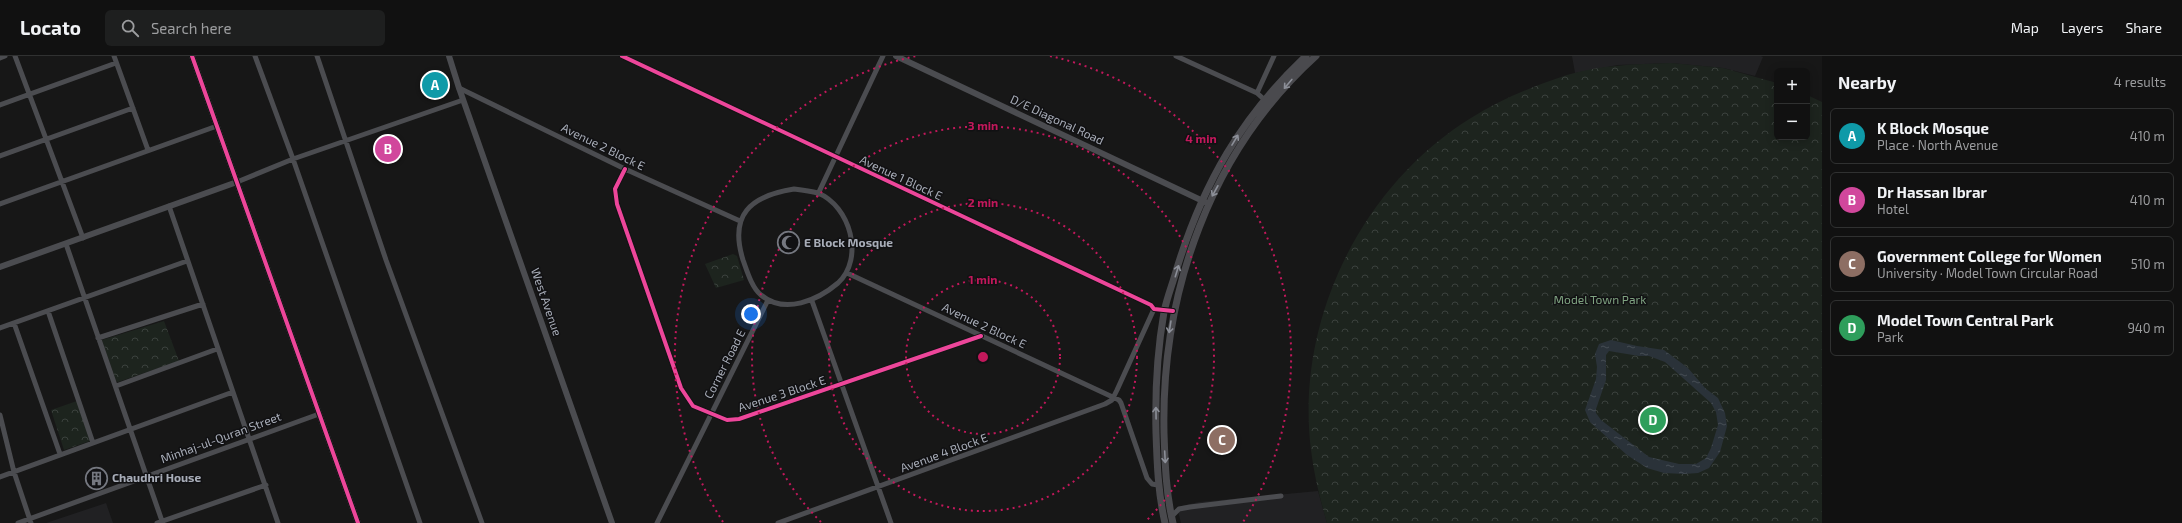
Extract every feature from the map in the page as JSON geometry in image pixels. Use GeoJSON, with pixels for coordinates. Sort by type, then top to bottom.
{"type":"FeatureCollection","features":[{"type":"Feature","properties":{"kind":"main road"},"geometry":{"type":"LineString","coordinates":[[1163,522],[1158,485],[1156,388],[1165,310],[1186,240],[1236,137],[1264,99],[1306,56]]}},
{"type":"Feature","properties":{"kind":"main road"},"geometry":{"type":"LineString","coordinates":[[1173,519],[1165,459],[1163,405],[1166,358],[1173,311],[1205,202],[1271,104],[1298,72],[1316,56]]}},
{"type":"Feature","properties":{"kind":"street"},"geometry":{"type":"LineString","coordinates":[[0,58],[5,56]]}},
{"type":"Feature","properties":{"kind":"street"},"geometry":{"type":"LineString","coordinates":[[15,56],[83,238]]}},
{"type":"Feature","properties":{"kind":"street"},"geometry":{"type":"LineString","coordinates":[[114,56],[148,150]]}},
{"type":"Feature","properties":{"kind":"street"},"geometry":{"type":"LineString","coordinates":[[192,56],[358,523]]}},
{"type":"Feature","properties":{"kind":"street"},"geometry":{"type":"LineString","coordinates":[[255,56],[293,159],[420,523]]}},
{"type":"Feature","properties":{"kind":"street"},"geometry":{"type":"LineString","coordinates":[[317,56],[347,140],[386,260],[482,523]]}},
{"type":"Feature","properties":{"kind":"street","name":"West Avenue"},"geometry":{"type":"LineString","coordinates":[[449,56],[463,100],[612,523]]}},
{"type":"Feature","properties":{"kind":"street","name":"Avenue 1 Block E"},"geometry":{"type":"LineString","coordinates":[[622,56],[1151,305],[1154,309],[1173,311]]}},
{"type":"Feature","properties":{"kind":"street"},"geometry":{"type":"LineString","coordinates":[[818,194],[883,56]]}},
{"type":"Feature","properties":{"kind":"street","name":"D/E Diagonal Road"},"geometry":{"type":"LineString","coordinates":[[896,56],[1205,202]]}},
{"type":"Feature","properties":{"kind":"street"},"geometry":{"type":"LineString","coordinates":[[1176,56],[1257,93],[1271,104]]}},
{"type":"Feature","properties":{"kind":"street"},"geometry":{"type":"LineString","coordinates":[[1257,93],[1274,56]]}},
{"type":"Feature","properties":{"kind":"street"},"geometry":{"type":"LineString","coordinates":[[0,105],[116,63]]}},
{"type":"Feature","properties":{"kind":"street","name":"Avenue 2 Block E"},"geometry":{"type":"LineString","coordinates":[[459,88],[625,169],[740,221]]}},
{"type":"Feature","properties":{"kind":"street"},"geometry":{"type":"LineString","coordinates":[[0,267],[237,182],[293,159],[463,100]]}},
{"type":"Feature","properties":{"kind":"street"},"geometry":{"type":"LineString","coordinates":[[0,156],[133,108]]}},
{"type":"Feature","properties":{"kind":"street"},"geometry":{"type":"LineString","coordinates":[[0,204],[217,126]]}},
{"type":"Feature","properties":{"kind":"street","name":"Avenue 3 Block E"},"geometry":{"type":"LineString","coordinates":[[625,169],[615,189],[617,204],[681,388],[693,406],[733,421],[981,336]]}},
{"type":"Feature","properties":{"kind":"street"},"geometry":{"type":"LineString","coordinates":[[794,189],[818,194],[838,209],[849,229],[852,252],[847,273],[834,286],[812,301],[786,304],[768,300],[757,291],[745,267],[737,234],[740,221],[751,205],[761,198],[776,192],[794,189]]}},
{"type":"Feature","properties":{"kind":"street"},"geometry":{"type":"LineString","coordinates":[[168,206],[203,304],[217,349],[250,438],[278,523]]}},
{"type":"Feature","properties":{"kind":"street"},"geometry":{"type":"LineString","coordinates":[[66,244],[147,476],[159,522],[266,485]]}},
{"type":"Feature","properties":{"kind":"street"},"geometry":{"type":"LineString","coordinates":[[0,328],[187,262]]}},
{"type":"Feature","properties":{"kind":"street","name":"Avenue 2 Block E"},"geometry":{"type":"LineString","coordinates":[[847,273],[1113,397]]}},
{"type":"Feature","properties":{"kind":"street","name":"Corner Road E"},"geometry":{"type":"LineString","coordinates":[[656,523],[768,300]]}},
{"type":"Feature","properties":{"kind":"street"},"geometry":{"type":"LineString","coordinates":[[812,301],[891,523]]}},
{"type":"Feature","properties":{"kind":"street"},"geometry":{"type":"LineString","coordinates":[[98,338],[203,304]]}},
{"type":"Feature","properties":{"kind":"street"},"geometry":{"type":"LineString","coordinates":[[1154,309],[1113,397],[1121,403],[1147,478],[1152,484],[1158,485]]}},
{"type":"Feature","properties":{"kind":"street"},"geometry":{"type":"LineString","coordinates":[[48,311],[93,443]]}},
{"type":"Feature","properties":{"kind":"street"},"geometry":{"type":"LineString","coordinates":[[14,323],[60,454]]}},
{"type":"Feature","properties":{"kind":"street"},"geometry":{"type":"LineString","coordinates":[[116,386],[217,349]]}},
{"type":"Feature","properties":{"kind":"street"},"geometry":{"type":"LineString","coordinates":[[0,477],[233,392]]}},
{"type":"Feature","properties":{"kind":"street","name":"Avenue 4 Block E"},"geometry":{"type":"LineString","coordinates":[[778,523],[878,488],[1105,404],[1113,397]]}},
{"type":"Feature","properties":{"kind":"street","name":"Minhaj-ul-Quran Street"},"geometry":{"type":"LineString","coordinates":[[18,523],[30,521],[147,476],[319,414]]}},
{"type":"Feature","properties":{"kind":"street"},"geometry":{"type":"LineString","coordinates":[[0,415],[14,472],[30,521]]}},
{"type":"Feature","properties":{"kind":"street"},"geometry":{"type":"LineString","coordinates":[[1163,522],[1173,519],[1179,509],[1281,496]]}},
{"type":"Feature","properties":{"kind":"shaded area"},"geometry":{"type":"Polygon","coordinates":[[[1572,56],[1763,57],[1755,76],[1723,68],[1671,63],[1618,65],[1575,73],[1572,56]]]}},
{"type":"Feature","properties":{"kind":"shaded area"},"geometry":{"type":"Polygon","coordinates":[[[1318,491],[1327,523],[1181,523],[1177,507],[1199,502],[1318,491]]]}},
{"type":"Feature","properties":{"kind":"shaded area"},"geometry":{"type":"Polygon","coordinates":[[[106,503],[113,523],[46,523],[106,503]]]}},
{"type":"Feature","properties":{"kind":"green space","name":"Model Town Park"},"geometry":{"type":"Polygon","coordinates":[[[1671,63],[1723,68],[1774,82],[1774,140],[1810,140],[1810,96],[1822,102],[1822,523],[1327,523],[1311,450],[1309,401],[1314,353],[1326,306],[1344,261],[1368,219],[1397,180],[1432,146],[1471,118],[1494,105],[1530,88],[1567,75],[1592,69],[1671,63]]]}},
{"type":"Feature","properties":{"kind":"green space"},"geometry":{"type":"Polygon","coordinates":[[[733,254],[737,256],[744,280],[716,288],[705,264],[733,254]]]}},
{"type":"Feature","properties":{"kind":"green space"},"geometry":{"type":"Polygon","coordinates":[[[164,321],[179,361],[118,382],[116,381],[102,340],[164,321]]]}},
{"type":"Feature","properties":{"kind":"green space"},"geometry":{"type":"Polygon","coordinates":[[[77,401],[90,441],[64,450],[51,410],[77,401]]]}},
{"type":"Feature","properties":{"kind":"water"},"geometry":{"type":"Polygon","coordinates":[[[1611,340],[1664,350],[1688,368],[1705,388],[1718,398],[1725,413],[1727,426],[1720,452],[1709,468],[1698,473],[1684,474],[1664,473],[1647,468],[1627,455],[1590,422],[1585,410],[1596,379],[1597,367],[1595,354],[1599,344],[1611,340]],[[1609,351],[1606,355],[1606,380],[1596,413],[1601,420],[1649,457],[1679,464],[1696,464],[1706,458],[1711,448],[1718,425],[1716,412],[1711,403],[1665,362],[1649,356],[1639,356],[1609,351]]]}},
{"type":"Feature","properties":{"kind":"cycle path"},"geometry":{"type":"LineString","coordinates":[[192,56],[358,523]]}},
{"type":"Feature","properties":{"kind":"cycle path"},"geometry":{"type":"LineString","coordinates":[[622,56],[1151,305],[1154,309],[1173,311]]}},
{"type":"Feature","properties":{"kind":"cycle path"},"geometry":{"type":"LineString","coordinates":[[625,169],[615,189],[617,204],[681,388],[693,406],[727,420],[739,419],[981,336]]}},
{"type":"Feature","properties":{"kind":"place","name":"K Block Mosque"},"geometry":{"type":"Point","coordinates":[435,85]}},
{"type":"Feature","properties":{"kind":"place","name":"Dr Hassan Ibrar"},"geometry":{"type":"Point","coordinates":[388,149]}},
{"type":"Feature","properties":{"kind":"place","name":"E Block Mosque"},"geometry":{"type":"Point","coordinates":[788,243]}},
{"type":"Feature","properties":{"kind":"place","name":"Model Town Central Park"},"geometry":{"type":"Point","coordinates":[1653,420]}},
{"type":"Feature","properties":{"kind":"place","name":"Government College for Women"},"geometry":{"type":"Point","coordinates":[1222,440]}},
{"type":"Feature","properties":{"kind":"place","name":"Chaudhri House"},"geometry":{"type":"Point","coordinates":[96,478]}}]}
